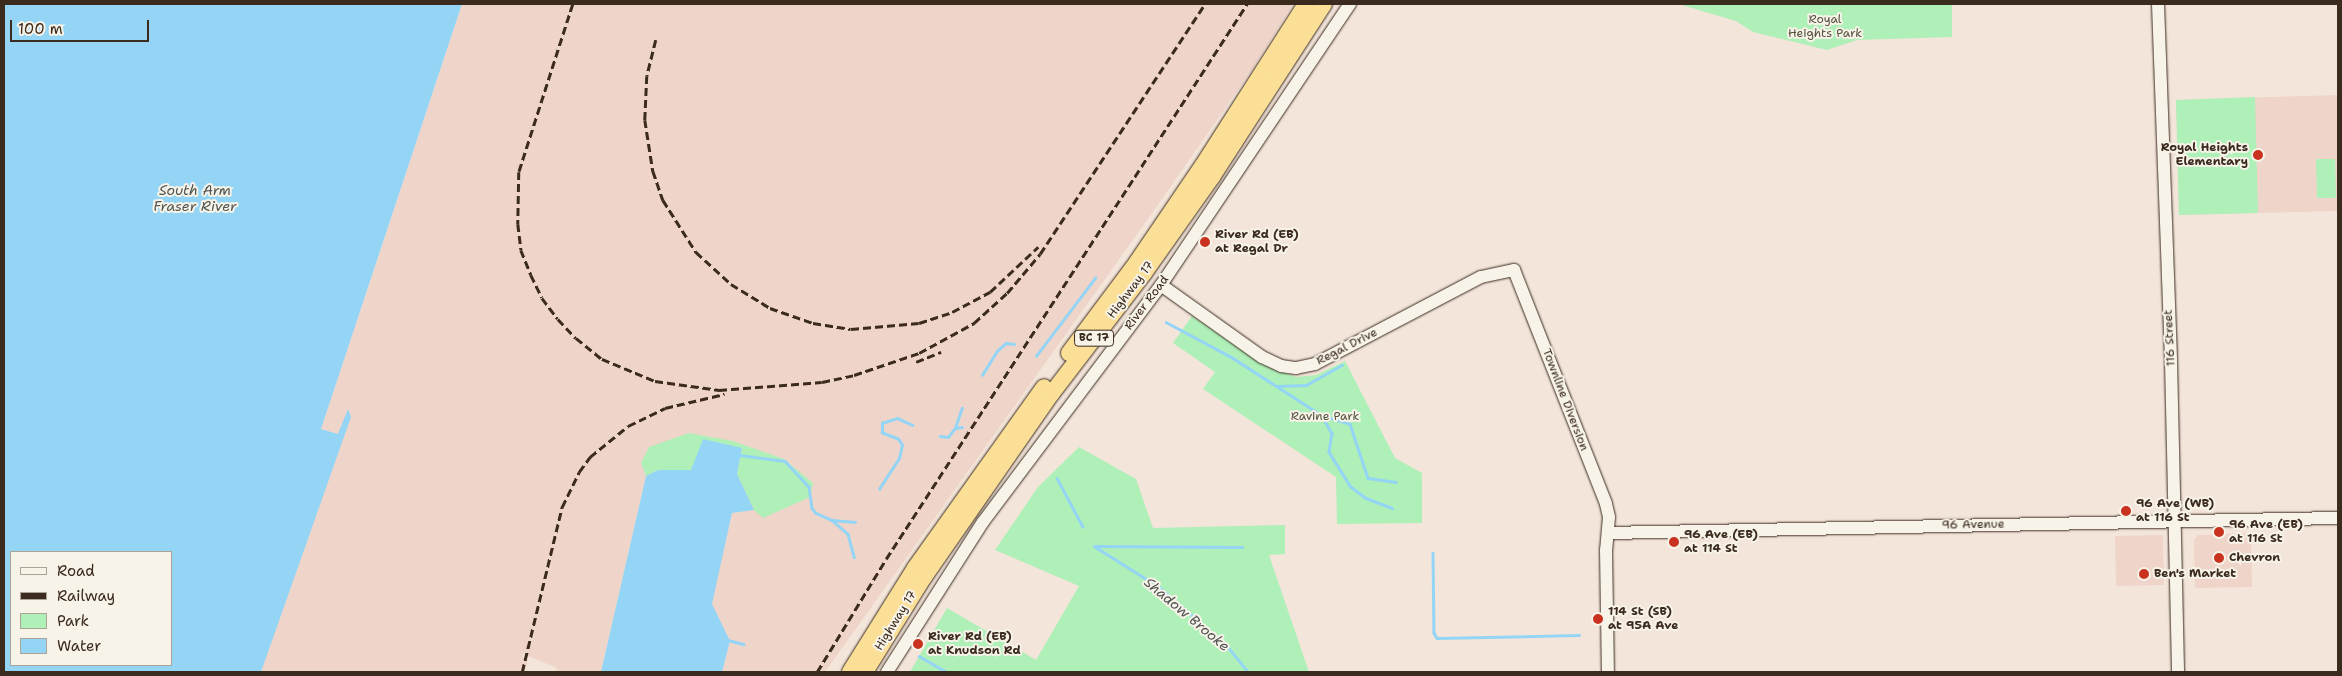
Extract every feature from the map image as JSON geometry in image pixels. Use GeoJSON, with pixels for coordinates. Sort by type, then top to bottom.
{"type":"FeatureCollection","features":[{"type":"Feature","properties":{"kind":"highway","name":"Highway 17"},"geometry":{"type":"LineString","coordinates":[[850,672],[915,568],[997,449],[1137,262],[1306,4]]}},
{"type":"Feature","properties":{"kind":"highway","name":"Highway 17"},"geometry":{"type":"LineString","coordinates":[[864,672],[924,576],[1052,393],[1144,273],[1212,177],[1324,4]]}},
{"type":"Feature","properties":{"kind":"street","name":"River Road"},"geometry":{"type":"LineString","coordinates":[[887,672],[983,522],[1161,284],[1350,4]]}},
{"type":"Feature","properties":{"kind":"street","name":"116 Street"},"geometry":{"type":"LineString","coordinates":[[2158,4],[2176,521],[2178,672]]}},
{"type":"Feature","properties":{"kind":"street","name":"Regal Drive"},"geometry":{"type":"LineString","coordinates":[[1161,284],[1262,357],[1282,366],[1296,368],[1316,364],[1481,277],[1514,270]]}},
{"type":"Feature","properties":{"kind":"street","name":"Townline Diversion"},"geometry":{"type":"LineString","coordinates":[[1514,270],[1606,504],[1608,533],[1608,672]]}},
{"type":"Feature","properties":{"kind":"street","name":"96 Avenue"},"geometry":{"type":"LineString","coordinates":[[1608,533],[2338,518]]}},
{"type":"Feature","properties":{"kind":"shaded area"},"geometry":{"type":"Polygon","coordinates":[[[462,4],[1293,4],[1254,67],[1155,209],[825,672],[722,672],[730,641],[711,604],[732,513],[753,510],[691,470],[658,470],[646,476],[601,672],[556,672],[557,668],[523,654],[522,657],[528,660],[525,672],[261,672],[338,434],[321,429],[462,4]]]}},
{"type":"Feature","properties":{"kind":"shaded area","name":"Royal Heights Elementary"},"geometry":{"type":"Polygon","coordinates":[[[2338,95],[2338,211],[2179,215],[2176,100],[2338,95]]]}},
{"type":"Feature","properties":{"kind":"shaded area"},"geometry":{"type":"Polygon","coordinates":[[[2251,533],[2252,587],[2195,588],[2194,540],[2198,535],[2251,533]]]}},
{"type":"Feature","properties":{"kind":"shaded area"},"geometry":{"type":"Polygon","coordinates":[[[2163,535],[2164,585],[2116,586],[2115,536],[2163,535]]]}},
{"type":"Feature","properties":{"kind":"green space","name":"Royal Heights Park"},"geometry":{"type":"Polygon","coordinates":[[[1678,4],[1952,4],[1952,37],[1857,40],[1827,50],[1753,32],[1736,21],[1678,4]]]}},
{"type":"Feature","properties":{"kind":"green space"},"geometry":{"type":"Polygon","coordinates":[[[2255,97],[2258,213],[2179,215],[2176,100],[2255,97]]]}},
{"type":"Feature","properties":{"kind":"green space"},"geometry":{"type":"Polygon","coordinates":[[[2316,159],[2335,159],[2336,198],[2317,198],[2316,159]]]}},
{"type":"Feature","properties":{"kind":"green space","name":"Ravine Park"},"geometry":{"type":"Polygon","coordinates":[[[1192,316],[1262,364],[1296,377],[1316,375],[1345,361],[1395,458],[1422,473],[1422,523],[1337,524],[1336,477],[1203,389],[1215,372],[1173,343],[1192,316]]]}},
{"type":"Feature","properties":{"kind":"green space"},"geometry":{"type":"Polygon","coordinates":[[[689,433],[733,441],[784,459],[813,483],[810,497],[763,518],[754,510],[737,474],[742,448],[691,470],[658,470],[646,476],[641,463],[649,447],[689,433]]]}},
{"type":"Feature","properties":{"kind":"green space"},"geometry":{"type":"Polygon","coordinates":[[[1079,447],[1136,479],[1153,528],[1285,525],[1285,554],[1269,555],[1309,672],[910,672],[947,608],[1036,660],[1079,586],[995,550],[1038,487],[1079,447]]]}},
{"type":"Feature","properties":{"kind":"water","name":"South Arm Fraser River"},"geometry":{"type":"Polygon","coordinates":[[[4,4],[462,4],[321,429],[338,434],[348,409],[351,417],[261,672],[4,672],[4,4]]]}},
{"type":"Feature","properties":{"kind":"water"},"geometry":{"type":"Polygon","coordinates":[[[703,439],[742,448],[737,474],[754,510],[732,513],[712,604],[730,641],[722,672],[601,672],[646,476],[658,470],[691,470],[703,439]]]}},
{"type":"Feature","properties":{"kind":"waterway"},"geometry":{"type":"LineString","coordinates":[[1036,356],[1095,278]]}},
{"type":"Feature","properties":{"kind":"waterway"},"geometry":{"type":"LineString","coordinates":[[1166,322],[1233,358],[1321,415],[1350,424],[1368,478],[1396,482]]}},
{"type":"Feature","properties":{"kind":"waterway"},"geometry":{"type":"LineString","coordinates":[[982,375],[997,351],[1006,343],[1014,344]]}},
{"type":"Feature","properties":{"kind":"waterway"},"geometry":{"type":"LineString","coordinates":[[1277,386],[1306,385],[1342,365]]}},
{"type":"Feature","properties":{"kind":"waterway"},"geometry":{"type":"LineString","coordinates":[[955,428],[962,408]]}},
{"type":"Feature","properties":{"kind":"waterway"},"geometry":{"type":"LineString","coordinates":[[1322,416],[1332,433],[1329,452],[1350,486],[1366,498],[1392,508]]}},
{"type":"Feature","properties":{"kind":"waterway","name":"Shadow Brooke"},"geometry":{"type":"LineString","coordinates":[[879,489],[899,458],[902,445],[898,439],[882,433],[882,423],[897,418],[913,425]]}},
{"type":"Feature","properties":{"kind":"waterway","name":"Shadow Brooke"},"geometry":{"type":"LineString","coordinates":[[940,436],[948,437],[955,428],[962,427]]}},
{"type":"Feature","properties":{"kind":"waterway","name":"Shadow Brooke"},"geometry":{"type":"LineString","coordinates":[[740,455],[785,461],[809,487],[812,508],[816,513],[832,520],[855,522]]}},
{"type":"Feature","properties":{"kind":"waterway","name":"Shadow Brooke"},"geometry":{"type":"LineString","coordinates":[[1057,478],[1083,527]]}},
{"type":"Feature","properties":{"kind":"waterway"},"geometry":{"type":"LineString","coordinates":[[833,521],[848,534],[854,557]]}},
{"type":"Feature","properties":{"kind":"waterway","name":"Shadow Brooke"},"geometry":{"type":"LineString","coordinates":[[1094,546],[1159,587],[1228,647],[1248,672]]}},
{"type":"Feature","properties":{"kind":"waterway"},"geometry":{"type":"LineString","coordinates":[[1096,546],[1242,547]]}},
{"type":"Feature","properties":{"kind":"waterway"},"geometry":{"type":"LineString","coordinates":[[1433,553],[1434,633],[1437,638],[1579,635]]}},
{"type":"Feature","properties":{"kind":"waterway"},"geometry":{"type":"LineString","coordinates":[[728,640],[743,644]]}},
{"type":"Feature","properties":{"kind":"waterway"},"geometry":{"type":"LineString","coordinates":[[919,656],[947,672]]}},
{"type":"Feature","properties":{"kind":"railway"},"geometry":{"type":"LineString","coordinates":[[573,4],[519,172],[518,224],[521,250],[542,298],[576,338],[602,359],[655,381],[719,390],[822,382],[854,375],[919,353],[974,323],[1007,293],[1040,254],[1205,4]]}},
{"type":"Feature","properties":{"kind":"railway"},"geometry":{"type":"LineString","coordinates":[[817,672],[886,559],[1247,4]]}},
{"type":"Feature","properties":{"kind":"railway"},"geometry":{"type":"LineString","coordinates":[[656,40],[647,76],[645,120],[653,171],[663,200],[696,252],[731,284],[770,308],[813,323],[851,329],[919,323],[952,312],[990,292],[1038,247]]}},
{"type":"Feature","properties":{"kind":"railway"},"geometry":{"type":"LineString","coordinates":[[916,362],[941,352]]}},
{"type":"Feature","properties":{"kind":"railway"},"geometry":{"type":"LineString","coordinates":[[522,672],[562,507],[579,472],[590,457],[628,426],[665,408],[724,394]]}},
{"type":"Feature","properties":{"kind":"place","name":"Royal Heights Elementary"},"geometry":{"type":"Point","coordinates":[2258,155]}},
{"type":"Feature","properties":{"kind":"place","name":"River Rd (EB) at Regal Dr"},"geometry":{"type":"Point","coordinates":[1205,242]}},
{"type":"Feature","properties":{"kind":"place","name":"96 Ave (WB) at 116 St"},"geometry":{"type":"Point","coordinates":[2126,511]}},
{"type":"Feature","properties":{"kind":"place","name":"96 Ave (EB) at 116 St"},"geometry":{"type":"Point","coordinates":[2219,532]}},
{"type":"Feature","properties":{"kind":"place","name":"96 Ave (EB) at 114 St"},"geometry":{"type":"Point","coordinates":[1674,542]}},
{"type":"Feature","properties":{"kind":"place","name":"Chevron"},"geometry":{"type":"Point","coordinates":[2219,558]}},
{"type":"Feature","properties":{"kind":"place","name":"Ben's Market"},"geometry":{"type":"Point","coordinates":[2144,574]}},
{"type":"Feature","properties":{"kind":"place","name":"114 St (SB) at 95A Ave"},"geometry":{"type":"Point","coordinates":[1598,619]}},
{"type":"Feature","properties":{"kind":"place","name":"River Rd (EB) at Knudson Rd"},"geometry":{"type":"Point","coordinates":[918,644]}}]}
